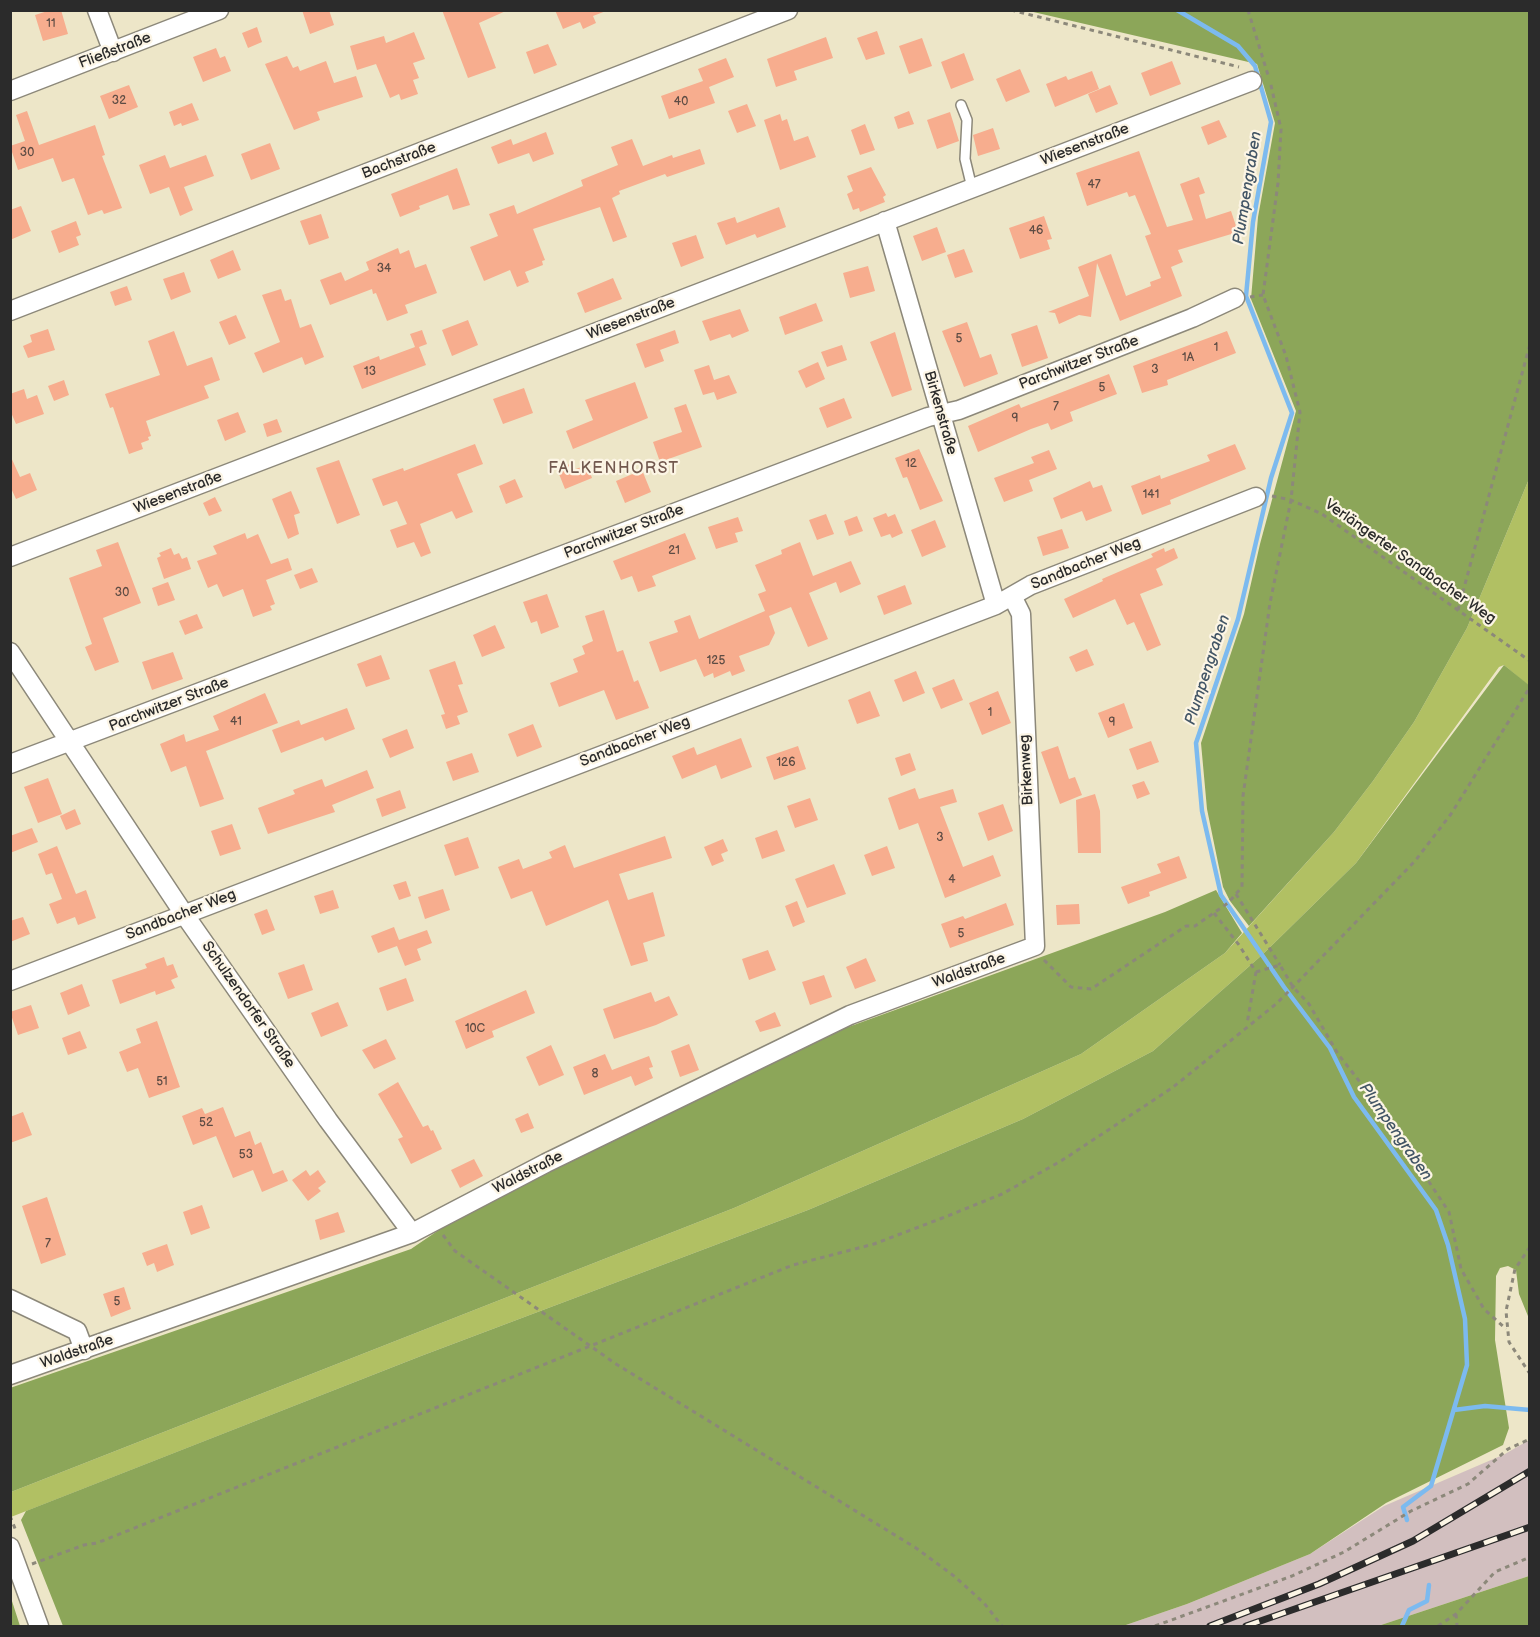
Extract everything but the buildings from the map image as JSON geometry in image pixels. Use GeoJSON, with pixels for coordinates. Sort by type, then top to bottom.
{"type":"FeatureCollection","features":[{"type":"Feature","properties":{"kind":"street"},"geometry":{"type":"LineString","coordinates":[[97,10],[113,52]]}},
{"type":"Feature","properties":{"kind":"street","name":"Fließstraße"},"geometry":{"type":"LineString","coordinates":[[10,91],[219,10]]}},
{"type":"Feature","properties":{"kind":"street","name":"Bachstraße"},"geometry":{"type":"LineString","coordinates":[[10,311],[788,10]]}},
{"type":"Feature","properties":{"kind":"street","name":"Wiesenstraße"},"geometry":{"type":"LineString","coordinates":[[10,557],[1252,81]]}},
{"type":"Feature","properties":{"kind":"street","name":"Birkenstraße"},"geometry":{"type":"LineString","coordinates":[[885,221],[941,415],[1004,600]]}},
{"type":"Feature","properties":{"kind":"street","name":"Parchwitzer Straße"},"geometry":{"type":"LineString","coordinates":[[10,764],[928,417],[941,415],[1192,318],[1235,298]]}},
{"type":"Feature","properties":{"kind":"street","name":"Sandbacher Weg"},"geometry":{"type":"LineString","coordinates":[[10,981],[1004,600],[1031,585],[1263,496]]}},
{"type":"Feature","properties":{"kind":"street","name":"Birkenweg"},"geometry":{"type":"LineString","coordinates":[[1004,600],[1020,614],[1035,946]]}},
{"type":"Feature","properties":{"kind":"street","name":"Schulzendorfer Straße"},"geometry":{"type":"LineString","coordinates":[[10,652],[184,914],[328,1120],[412,1233]]}},
{"type":"Feature","properties":{"kind":"street","name":"Waldstraße"},"geometry":{"type":"LineString","coordinates":[[10,1375],[412,1233],[559,1157],[839,1020],[1035,946]]}},
{"type":"Feature","properties":{"kind":"street"},"geometry":{"type":"LineString","coordinates":[[10,1299],[77,1331],[84,1350]]}},
{"type":"Feature","properties":{"kind":"street"},"geometry":{"type":"LineString","coordinates":[[10,1547],[39,1626]]}},
{"type":"Feature","properties":{"kind":"lane"},"geometry":{"type":"LineString","coordinates":[[961,105],[966,112],[965,159],[972,188]]}},
{"type":"Feature","properties":{"kind":"path"},"geometry":{"type":"LineString","coordinates":[[1011,10],[1237,66],[1252,81]]}},
{"type":"Feature","properties":{"kind":"path"},"geometry":{"type":"LineString","coordinates":[[1035,946],[1041,958],[1071,987],[1091,989],[1186,926],[1196,926],[1242,887],[1243,796],[1270,603],[1292,500],[1300,412],[1286,356],[1263,295],[1278,183],[1281,129],[1268,75],[1248,10]]}},
{"type":"Feature","properties":{"kind":"path"},"geometry":{"type":"LineString","coordinates":[[1257,296],[1263,295]]}},
{"type":"Feature","properties":{"kind":"path"},"geometry":{"type":"LineString","coordinates":[[1458,610],[1530,344]]}},
{"type":"Feature","properties":{"kind":"path","name":"Verlängerter Sandbacher Weg"},"geometry":{"type":"LineString","coordinates":[[1263,496],[1292,500],[1322,514],[1366,548],[1530,661]]}},
{"type":"Feature","properties":{"kind":"path"},"geometry":{"type":"LineString","coordinates":[[18,1568],[73,1548],[98,1543],[793,1265],[874,1244],[1002,1194],[1061,1161],[1172,1088],[1293,987],[1415,861],[1451,814],[1530,687]]}},
{"type":"Feature","properties":{"kind":"path"},"geometry":{"type":"LineString","coordinates":[[1236,894],[1293,987],[1309,1004],[1338,1054],[1378,1105],[1449,1212],[1461,1269],[1484,1309],[1506,1329]]}},
{"type":"Feature","properties":{"kind":"path"},"geometry":{"type":"LineString","coordinates":[[1214,913],[1239,945],[1256,972],[1247,1026]]}},
{"type":"Feature","properties":{"kind":"path"},"geometry":{"type":"LineString","coordinates":[[1256,972],[1280,965]]}},
{"type":"Feature","properties":{"kind":"path"},"geometry":{"type":"LineString","coordinates":[[433,1222],[455,1251],[590,1346],[916,1548],[954,1576],[984,1604],[1002,1626]]}},
{"type":"Feature","properties":{"kind":"path"},"geometry":{"type":"LineString","coordinates":[[1530,1247],[1515,1269],[1506,1311],[1509,1342],[1530,1374]]}},
{"type":"Feature","properties":{"kind":"path"},"geometry":{"type":"LineString","coordinates":[[1155,1626],[1292,1576],[1344,1552],[1401,1516],[1468,1484],[1508,1449],[1530,1439]]}},
{"type":"Feature","properties":{"kind":"path"},"geometry":{"type":"LineString","coordinates":[[1438,1626],[1456,1614],[1495,1572],[1530,1557]]}},
{"type":"Feature","properties":{"kind":"path"},"geometry":{"type":"LineString","coordinates":[[1456,1614],[1457,1626]]}},
{"type":"Feature","properties":{"kind":"shaded area"},"geometry":{"type":"Polygon","coordinates":[[[1529,1440],[1529,1576],[1378,1626],[1123,1626],[1187,1604],[1310,1554],[1384,1506],[1505,1454],[1529,1440]]]}},
{"type":"Feature","properties":{"kind":"green space"},"geometry":{"type":"Polygon","coordinates":[[[1029,11],[1529,11],[1529,479],[1467,628],[1414,722],[1334,832],[1249,926],[1230,901],[1223,887],[1207,809],[1201,743],[1244,614],[1260,544],[1296,411],[1251,299],[1258,217],[1275,123],[1257,64],[1029,11]]]}},
{"type":"Feature","properties":{"kind":"green space"},"geometry":{"type":"Polygon","coordinates":[[[1529,479],[1529,686],[1504,665],[1499,667],[1356,863],[1262,955],[1153,1051],[1023,1119],[808,1210],[421,1356],[11,1517],[11,1492],[734,1208],[1081,1054],[1225,953],[1334,832],[1414,722],[1467,628],[1529,479]]]}},
{"type":"Feature","properties":{"kind":"green space"},"geometry":{"type":"Polygon","coordinates":[[[1504,665],[1530,686],[1530,1321],[1519,1294],[1516,1270],[1508,1266],[1500,1268],[1496,1276],[1495,1340],[1509,1428],[1503,1445],[1386,1503],[1310,1554],[1187,1604],[1123,1626],[63,1626],[21,1520],[26,1511],[421,1356],[808,1210],[1023,1119],[1153,1051],[1262,955],[1356,863],[1504,665]]]}},
{"type":"Feature","properties":{"kind":"green space"},"geometry":{"type":"Polygon","coordinates":[[[1216,890],[1242,933],[1225,953],[1081,1054],[734,1208],[11,1492],[10,1388],[411,1249],[455,1219],[829,1034],[1165,912],[1216,890]]]}},
{"type":"Feature","properties":{"kind":"green space"},"geometry":{"type":"Polygon","coordinates":[[[1529,1576],[1529,1626],[1378,1626],[1529,1576]]]}},
{"type":"Feature","properties":{"kind":"green space"},"geometry":{"type":"Polygon","coordinates":[[[11,1598],[20,1626],[11,1626],[11,1598]]]}},
{"type":"Feature","properties":{"kind":"waterway","name":"Plumpengraben"},"geometry":{"type":"LineString","coordinates":[[1177,10],[1238,46],[1255,66],[1271,122],[1253,222],[1246,296],[1292,413],[1271,478],[1238,619],[1196,743],[1202,811],[1221,895],[1284,987],[1330,1048],[1354,1097],[1436,1210],[1448,1245],[1465,1319],[1467,1365],[1431,1486],[1403,1507],[1407,1520]]}},
{"type":"Feature","properties":{"kind":"waterway"},"geometry":{"type":"LineString","coordinates":[[1454,1410],[1485,1406],[1530,1410]]}},
{"type":"Feature","properties":{"kind":"waterway","name":"Plumpengraben"},"geometry":{"type":"LineString","coordinates":[[1402,1626],[1409,1610],[1427,1601],[1429,1585]]}},
{"type":"Feature","properties":{"kind":"railway"},"geometry":{"type":"LineString","coordinates":[[1210,1626],[1319,1584],[1413,1541],[1530,1471]]}},
{"type":"Feature","properties":{"kind":"railway"},"geometry":{"type":"LineString","coordinates":[[1246,1626],[1530,1527]]}},
{"type":"Feature","properties":{"kind":"district","name":"FALKENHORST"},"geometry":{"type":"Point","coordinates":[614,469]}}]}
